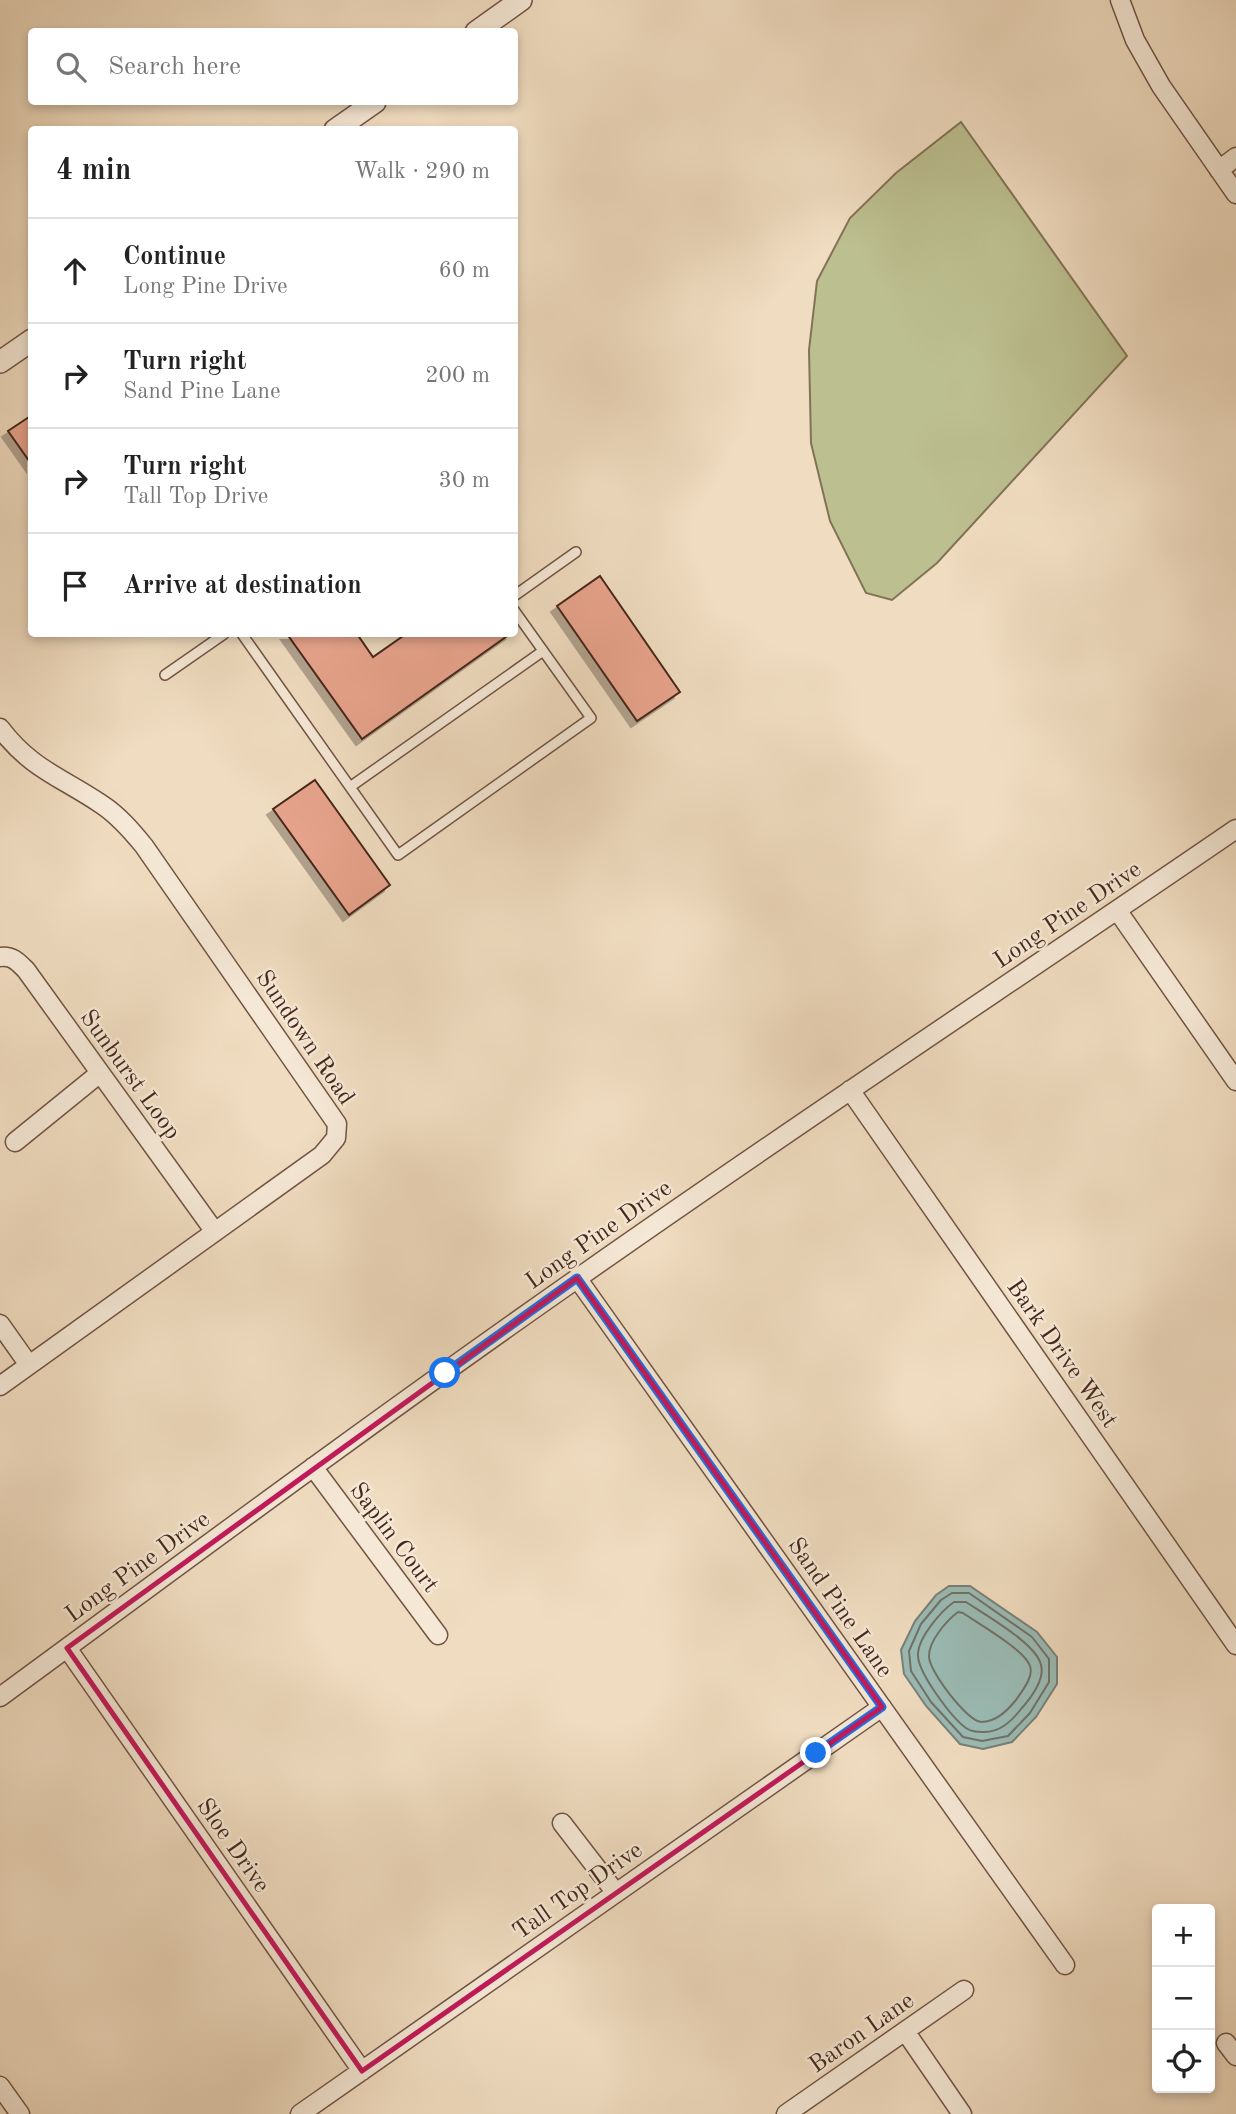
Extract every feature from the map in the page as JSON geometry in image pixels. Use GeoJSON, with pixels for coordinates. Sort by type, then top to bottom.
{"type":"FeatureCollection","features":[{"type":"Feature","properties":{"kind":"street"},"geometry":{"type":"LineString","coordinates":[[482,28],[521,0]]}},
{"type":"Feature","properties":{"kind":"street"},"geometry":{"type":"LineString","coordinates":[[1121,0],[1135,40],[1154,75],[1236,194]]}},
{"type":"Feature","properties":{"kind":"street"},"geometry":{"type":"LineString","coordinates":[[341,126],[371,105]]}},
{"type":"Feature","properties":{"kind":"street"},"geometry":{"type":"LineString","coordinates":[[1219,170],[1236,157]]}},
{"type":"Feature","properties":{"kind":"street"},"geometry":{"type":"LineString","coordinates":[[0,362],[28,343]]}},
{"type":"Feature","properties":{"kind":"street","name":"Sundown Road"},"geometry":{"type":"LineString","coordinates":[[0,728],[33,764],[101,804],[122,820],[152,857],[337,1125],[336,1138],[322,1154],[0,1386]]}},
{"type":"Feature","properties":{"kind":"street","name":"Long Pine Drive"},"geometry":{"type":"LineString","coordinates":[[0,1697],[313,1467],[577,1278],[1236,829]]}},
{"type":"Feature","properties":{"kind":"street"},"geometry":{"type":"LineString","coordinates":[[1117,911],[1235,1076]]}},
{"type":"Feature","properties":{"kind":"street","name":"Sunburst Loop"},"geometry":{"type":"LineString","coordinates":[[0,957],[13,958],[26,970],[215,1232]]}},
{"type":"Feature","properties":{"kind":"street"},"geometry":{"type":"LineString","coordinates":[[15,1142],[100,1073]]}},
{"type":"Feature","properties":{"kind":"street","name":"Bark Drive West"},"geometry":{"type":"LineString","coordinates":[[850,1090],[1236,1645]]}},
{"type":"Feature","properties":{"kind":"street","name":"Sand Pine Lane"},"geometry":{"type":"LineString","coordinates":[[577,1278],[1065,1965]]}},
{"type":"Feature","properties":{"kind":"street"},"geometry":{"type":"LineString","coordinates":[[0,1324],[29,1365]]}},
{"type":"Feature","properties":{"kind":"street","name":"Saplin Court"},"geometry":{"type":"LineString","coordinates":[[313,1467],[438,1635]]}},
{"type":"Feature","properties":{"kind":"street","name":"Sloe Drive"},"geometry":{"type":"LineString","coordinates":[[67,1648],[362,2071]]}},
{"type":"Feature","properties":{"kind":"street","name":"Tall Top Drive"},"geometry":{"type":"LineString","coordinates":[[300,2114],[882,1707]]}},
{"type":"Feature","properties":{"kind":"street"},"geometry":{"type":"LineString","coordinates":[[562,1823],[616,1893]]}},
{"type":"Feature","properties":{"kind":"street","name":"Baron Lane"},"geometry":{"type":"LineString","coordinates":[[786,2114],[964,1990]]}},
{"type":"Feature","properties":{"kind":"street"},"geometry":{"type":"LineString","coordinates":[[905,2031],[962,2114]]}},
{"type":"Feature","properties":{"kind":"street"},"geometry":{"type":"LineString","coordinates":[[0,2086],[19,2114]]}},
{"type":"Feature","properties":{"kind":"lane"},"geometry":{"type":"LineString","coordinates":[[518,593],[576,552]]}},
{"type":"Feature","properties":{"kind":"lane"},"geometry":{"type":"LineString","coordinates":[[244,637],[398,855],[591,718],[518,616]]}},
{"type":"Feature","properties":{"kind":"lane"},"geometry":{"type":"LineString","coordinates":[[165,675],[220,637]]}},
{"type":"Feature","properties":{"kind":"lane"},"geometry":{"type":"LineString","coordinates":[[350,787],[543,651]]}},
{"type":"Feature","properties":{"kind":"highlighted area"},"geometry":{"type":"Polygon","coordinates":[[[577,1278],[882,1707],[362,2071],[67,1648],[577,1278]]]}},
{"type":"Feature","properties":{"kind":"green space"},"geometry":{"type":"Polygon","coordinates":[[[961,122],[1127,356],[937,563],[892,600],[866,593],[830,521],[811,443],[809,350],[817,281],[850,218],[896,173],[961,122]]]}},
{"type":"Feature","properties":{"kind":"water"},"geometry":{"type":"Polygon","coordinates":[[[949,1586],[970,1586],[1037,1632],[1057,1657],[1057,1684],[1036,1717],[1012,1742],[983,1749],[960,1744],[926,1706],[904,1674],[901,1650],[915,1621],[936,1595],[949,1586]]]}},
{"type":"Feature","properties":{"kind":"building"},"geometry":{"type":"Polygon","coordinates":[[[28,418],[28,459],[8,431],[28,418]]]}},
{"type":"Feature","properties":{"kind":"building"},"geometry":{"type":"Polygon","coordinates":[[[600,576],[680,692],[637,721],[557,606],[600,576]]]}},
{"type":"Feature","properties":{"kind":"building"},"geometry":{"type":"Polygon","coordinates":[[[289,637],[359,637],[373,657],[402,637],[506,637],[362,739],[289,637]]]}},
{"type":"Feature","properties":{"kind":"building"},"geometry":{"type":"Polygon","coordinates":[[[315,780],[390,885],[349,915],[273,809],[315,780]]]}},
{"type":"Feature","properties":{"kind":"route"},"geometry":{"type":"LineString","coordinates":[[445,1373],[577,1278],[882,1707],[816,1753]]}}]}
